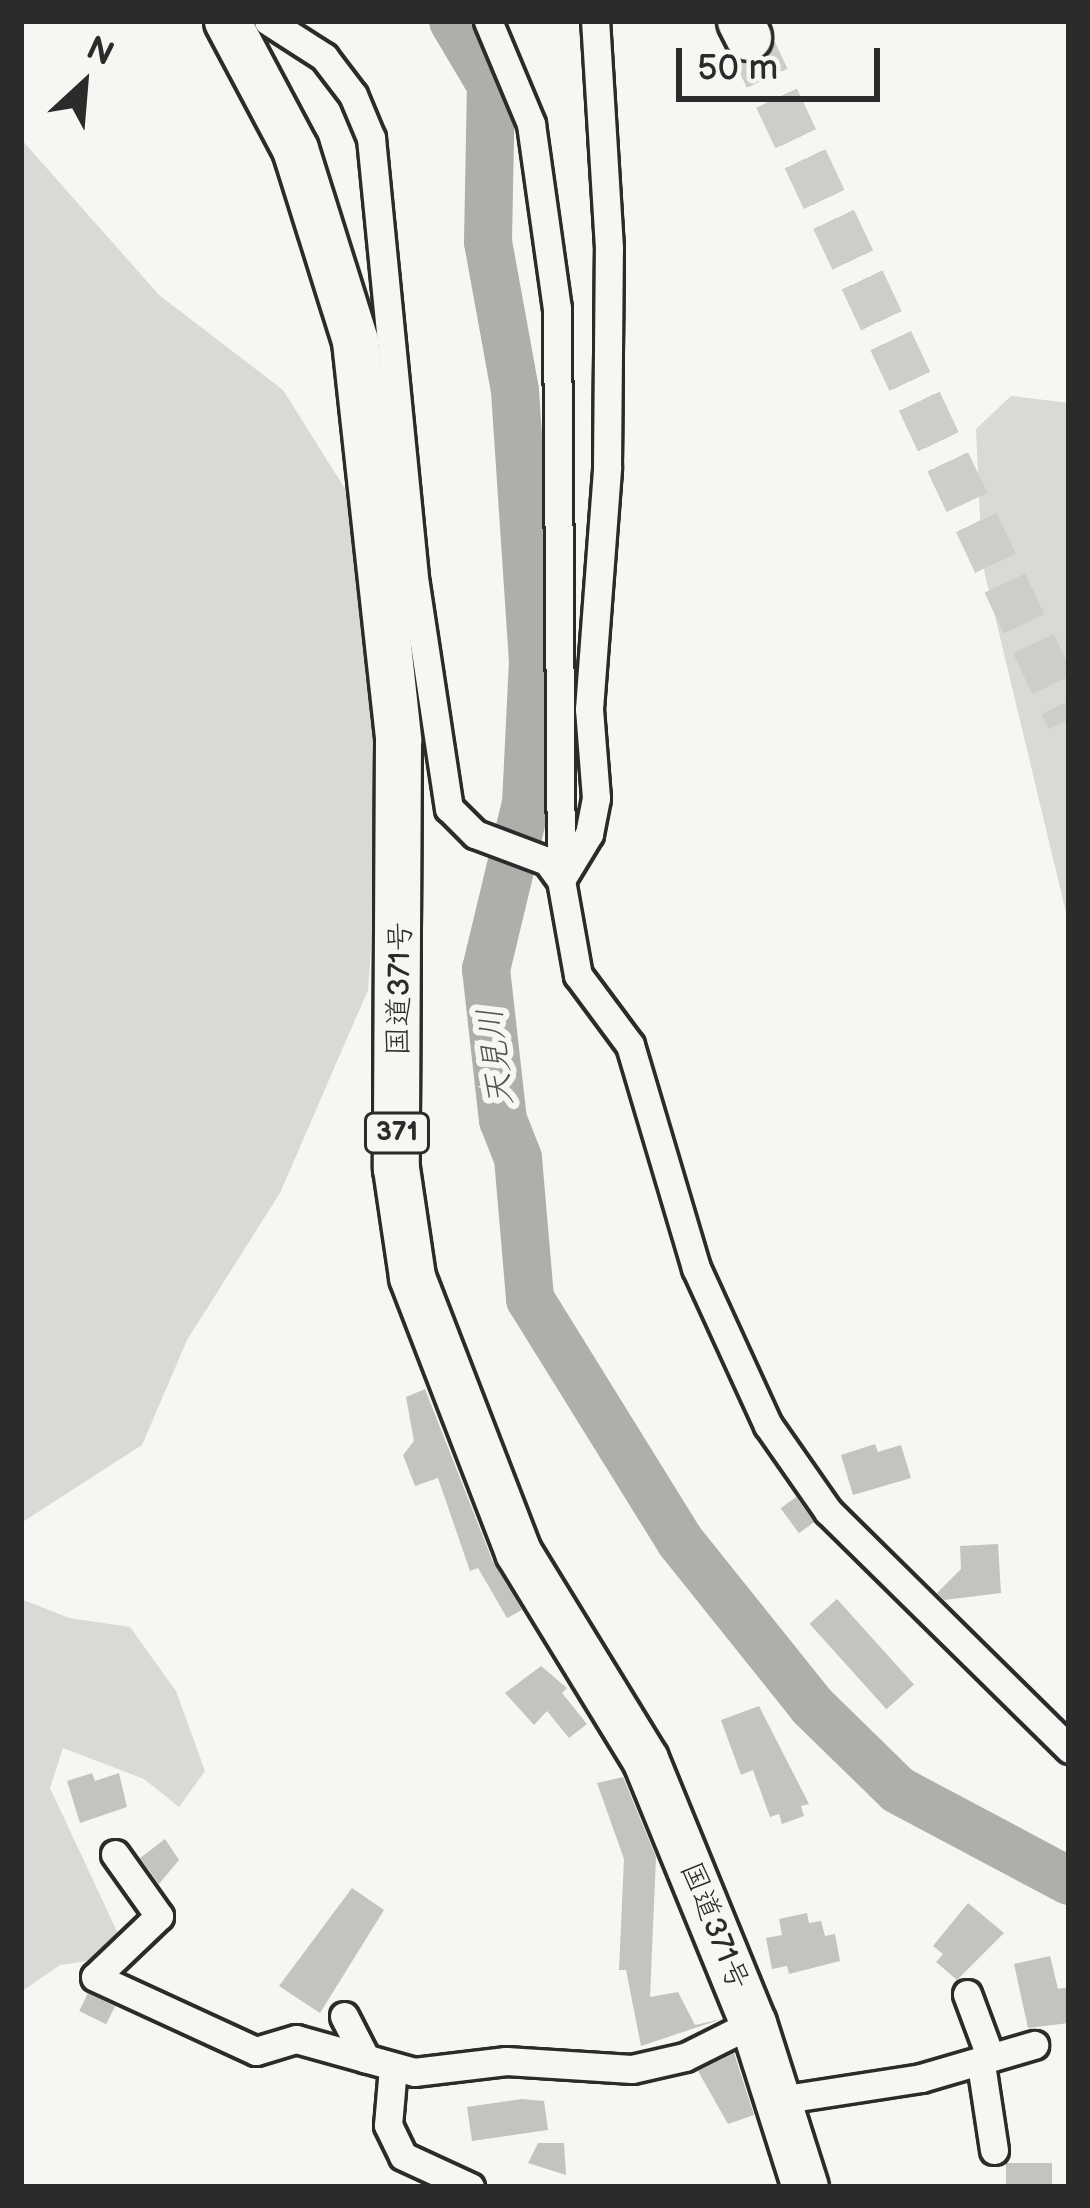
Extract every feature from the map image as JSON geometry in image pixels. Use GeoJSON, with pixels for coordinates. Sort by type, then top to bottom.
{"type":"FeatureCollection","features":[{"type":"Feature","properties":{"kind":"highway","name":"国道371号"},"geometry":{"type":"LineString","coordinates":[[227,21],[296,149],[355,341],[398,740],[396,1168],[412,1277],[518,1552],[645,1759],[753,2024],[805,2187]]}},
{"type":"Feature","properties":{"kind":"street"},"geometry":{"type":"LineString","coordinates":[[268,21],[324,57],[353,95],[371,138],[415,584],[449,808],[475,834],[554,871]]}},
{"type":"Feature","properties":{"kind":"street"},"geometry":{"type":"LineString","coordinates":[[488,21],[531,124],[557,308],[554,871],[578,975],[636,1059],[696,1268],[768,1425],[828,1511],[1069,1749]]}},
{"type":"Feature","properties":{"kind":"street"},"geometry":{"type":"LineString","coordinates":[[554,871],[589,834],[596,798],[589,709],[607,467],[608,248],[596,21]]}},
{"type":"Feature","properties":{"kind":"street"},"geometry":{"type":"LineString","coordinates":[[115,1854],[158,1916],[95,1977],[244,2047],[296,2038],[414,2072],[506,2061],[632,2069],[685,2056],[753,2024]]}},
{"type":"Feature","properties":{"kind":"street"},"geometry":{"type":"LineString","coordinates":[[967,1994],[986,2060],[994,2150]]}},
{"type":"Feature","properties":{"kind":"street"},"geometry":{"type":"LineString","coordinates":[[344,2017],[379,2063],[388,2125],[403,2156],[470,2187]]}},
{"type":"Feature","properties":{"kind":"street"},"geometry":{"type":"LineString","coordinates":[[779,2100],[986,2060],[1034,2045]]}},
{"type":"Feature","properties":{"kind":"shaded area"},"geometry":{"type":"Polygon","coordinates":[[[21,139],[159,295],[283,390],[352,500],[377,663],[380,823],[368,990],[280,1193],[187,1340],[142,1445],[21,1523],[21,139]]]}},
{"type":"Feature","properties":{"kind":"shaded area"},"geometry":{"type":"Polygon","coordinates":[[[1011,396],[1069,403],[1069,925],[982,562],[976,429],[1011,396]]]}},
{"type":"Feature","properties":{"kind":"shaded area"},"geometry":{"type":"Polygon","coordinates":[[[21,1599],[69,1618],[130,1627],[176,1691],[205,1771],[179,1807],[144,1779],[63,1748],[50,1788],[128,1955],[60,1965],[21,1992],[21,1599]]]}},
{"type":"Feature","properties":{"kind":"building"},"geometry":{"type":"Polygon","coordinates":[[[425,1389],[493,1562],[522,1610],[507,1618],[478,1568],[470,1571],[438,1478],[415,1486],[403,1455],[414,1441],[406,1397],[425,1389]]]}},
{"type":"Feature","properties":{"kind":"building"},"geometry":{"type":"Polygon","coordinates":[[[875,1444],[878,1452],[901,1445],[911,1478],[853,1495],[841,1455],[875,1444]]]}},
{"type":"Feature","properties":{"kind":"building"},"geometry":{"type":"Polygon","coordinates":[[[796,1497],[814,1522],[799,1533],[781,1508],[796,1497]]]}},
{"type":"Feature","properties":{"kind":"building"},"geometry":{"type":"Polygon","coordinates":[[[998,1544],[1001,1593],[944,1600],[937,1593],[961,1569],[960,1546],[998,1544]]]}},
{"type":"Feature","properties":{"kind":"building"},"geometry":{"type":"Polygon","coordinates":[[[837,1599],[914,1684],[886,1709],[810,1624],[837,1599]]]}},
{"type":"Feature","properties":{"kind":"building"},"geometry":{"type":"Polygon","coordinates":[[[541,1666],[567,1688],[562,1693],[587,1724],[569,1738],[547,1711],[534,1725],[505,1693],[541,1666]]]}},
{"type":"Feature","properties":{"kind":"building"},"geometry":{"type":"Polygon","coordinates":[[[759,1706],[809,1804],[801,1806],[804,1816],[782,1824],[779,1814],[770,1817],[753,1770],[741,1775],[721,1720],[759,1706]]]}},
{"type":"Feature","properties":{"kind":"building"},"geometry":{"type":"Polygon","coordinates":[[[92,1773],[95,1781],[119,1773],[127,1807],[80,1823],[67,1781],[92,1773]]]}},
{"type":"Feature","properties":{"kind":"building"},"geometry":{"type":"Polygon","coordinates":[[[623,1777],[656,1857],[650,1997],[678,1992],[695,2025],[722,2019],[641,2046],[626,1970],[619,1970],[624,1859],[597,1783],[623,1777]]]}},
{"type":"Feature","properties":{"kind":"building"},"geometry":{"type":"Polygon","coordinates":[[[165,1839],[179,1860],[159,1884],[140,1858],[165,1839]]]}},
{"type":"Feature","properties":{"kind":"building"},"geometry":{"type":"Polygon","coordinates":[[[352,1888],[384,1910],[320,2013],[279,1986],[352,1888]]]}},
{"type":"Feature","properties":{"kind":"building"},"geometry":{"type":"Polygon","coordinates":[[[968,1903],[1004,1933],[957,1980],[936,1962],[943,1954],[933,1946],[968,1903]]]}},
{"type":"Feature","properties":{"kind":"building"},"geometry":{"type":"Polygon","coordinates":[[[807,1913],[809,1923],[821,1921],[825,1936],[835,1934],[840,1961],[789,1974],[787,1966],[772,1969],[766,1938],[782,1935],[779,1919],[807,1913]]]}},
{"type":"Feature","properties":{"kind":"building"},"geometry":{"type":"Polygon","coordinates":[[[1050,1956],[1058,1989],[1069,1987],[1069,2023],[1028,2028],[1014,1964],[1050,1956]]]}},
{"type":"Feature","properties":{"kind":"building"},"geometry":{"type":"Polygon","coordinates":[[[88,1993],[115,2006],[106,2024],[79,2011],[88,1993]]]}},
{"type":"Feature","properties":{"kind":"building"},"geometry":{"type":"Polygon","coordinates":[[[734,2053],[754,2115],[728,2124],[698,2071],[734,2053]]]}},
{"type":"Feature","properties":{"kind":"building"},"geometry":{"type":"Polygon","coordinates":[[[522,2099],[544,2101],[548,2130],[472,2141],[467,2107],[522,2099]]]}},
{"type":"Feature","properties":{"kind":"building"},"geometry":{"type":"Polygon","coordinates":[[[538,2143],[564,2143],[566,2175],[528,2163],[538,2143]]]}},
{"type":"Feature","properties":{"kind":"building"},"geometry":{"type":"Polygon","coordinates":[[[1006,2163],[1052,2163],[1052,2187],[1006,2187],[1006,2163]]]}},
{"type":"Feature","properties":{"kind":"waterway","name":"天見川"},"geometry":{"type":"LineString","coordinates":[[453,21],[491,85],[488,242],[515,391],[533,661],[526,803],[486,969],[503,1120],[518,1158],[530,1299],[680,1541],[812,1706],[898,1790],[1069,1881]]}},
{"type":"Feature","properties":{"kind":"tunnel"},"geometry":{"type":"LineString","coordinates":[[748,37],[1069,719]]}}]}
